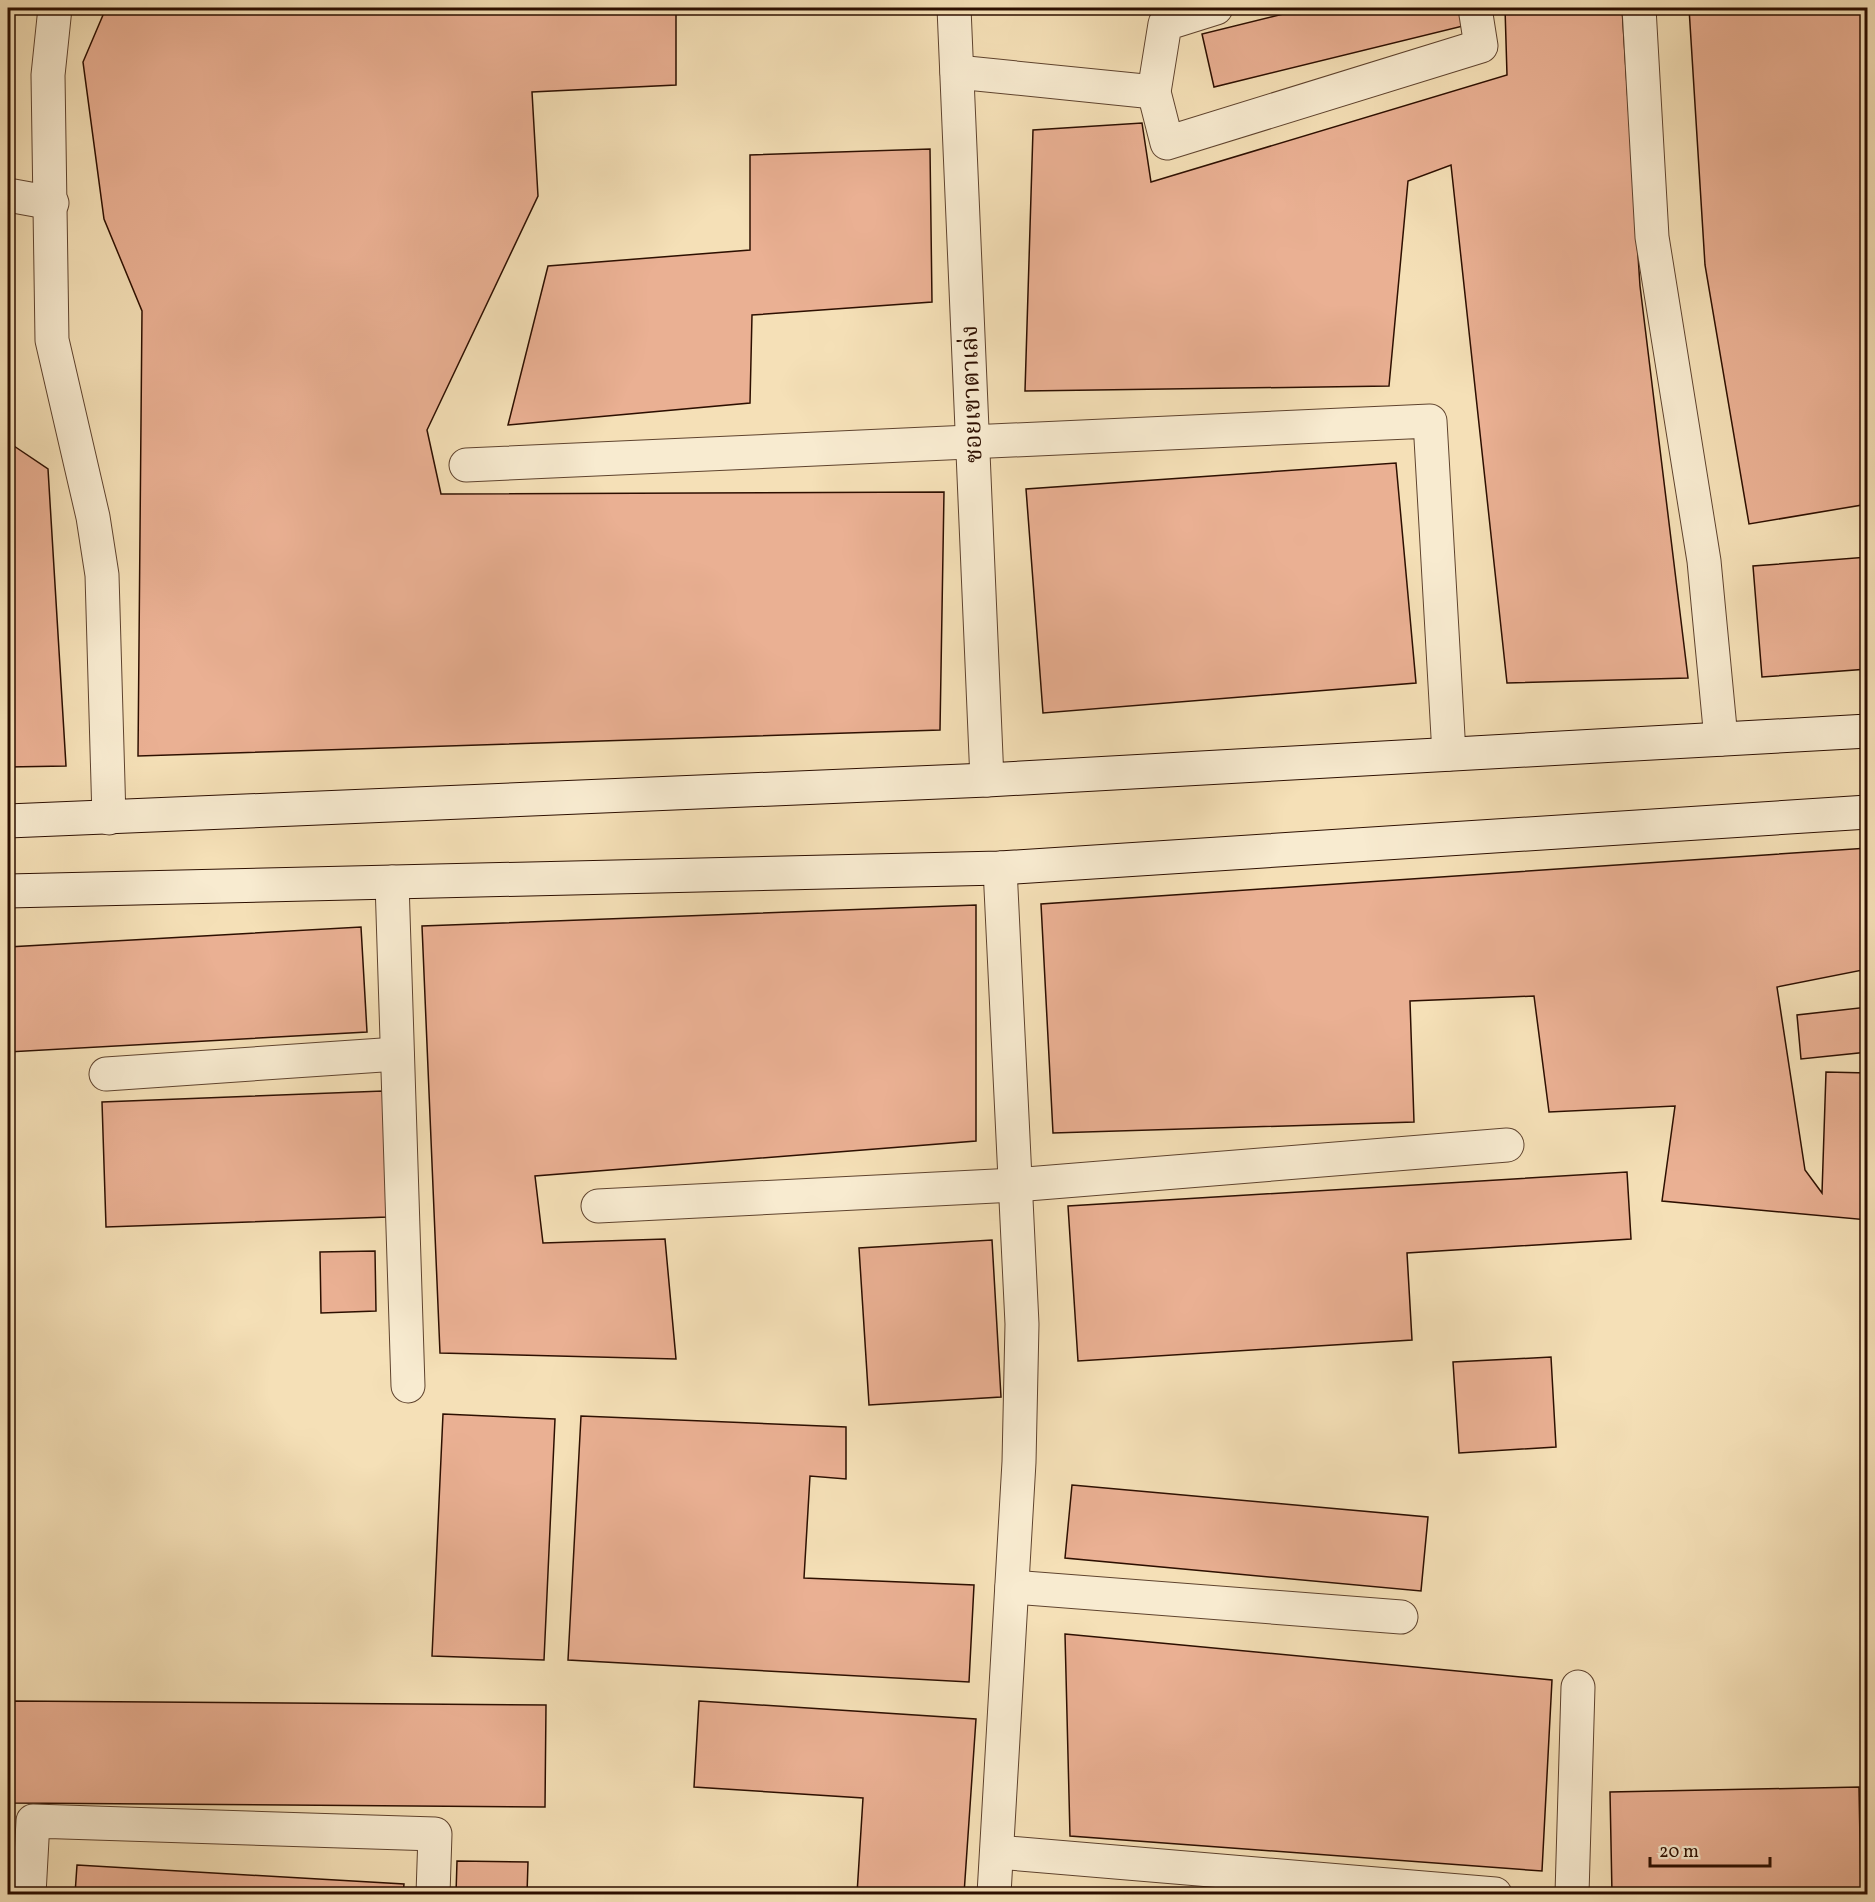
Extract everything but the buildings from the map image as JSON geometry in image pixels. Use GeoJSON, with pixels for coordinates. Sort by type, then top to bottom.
{"type":"FeatureCollection","features":[{"type":"Feature","properties":{"kind":"street"},"geometry":{"type":"LineString","coordinates":[[55,8],[48,75],[52,203],[52,340],[93,517],[102,575],[109,818]]}},
{"type":"Feature","properties":{"kind":"street","name":"ซอยเขาตาเล่ง"},"geometry":{"type":"LineString","coordinates":[[954,8],[987,780]]}},
{"type":"Feature","properties":{"kind":"street"},"geometry":{"type":"LineString","coordinates":[[1216,8],[1165,24],[1154,93],[1167,143],[1481,46],[1475,8]]}},
{"type":"Feature","properties":{"kind":"street"},"geometry":{"type":"LineString","coordinates":[[1638,8],[1652,237],[1704,561],[1721,739]]}},
{"type":"Feature","properties":{"kind":"street"},"geometry":{"type":"LineString","coordinates":[[957,72],[1154,93]]}},
{"type":"Feature","properties":{"kind":"street"},"geometry":{"type":"LineString","coordinates":[[8,195],[52,203]]}},
{"type":"Feature","properties":{"kind":"street"},"geometry":{"type":"LineString","coordinates":[[466,465],[1430,421],[1449,754]]}},
{"type":"Feature","properties":{"kind":"street"},"geometry":{"type":"LineString","coordinates":[[8,821],[987,780],[1868,731]]}},
{"type":"Feature","properties":{"kind":"street"},"geometry":{"type":"LineString","coordinates":[[8,891],[1000,868],[1868,812]]}},
{"type":"Feature","properties":{"kind":"street"},"geometry":{"type":"LineString","coordinates":[[994,1894],[1019,1462],[1022,1324],[1000,868]]}},
{"type":"Feature","properties":{"kind":"street"},"geometry":{"type":"LineString","coordinates":[[392,882],[408,1386]]}},
{"type":"Feature","properties":{"kind":"street"},"geometry":{"type":"LineString","coordinates":[[106,1074],[397,1054]]}},
{"type":"Feature","properties":{"kind":"street"},"geometry":{"type":"LineString","coordinates":[[598,1206],[1015,1185],[1507,1145]]}},
{"type":"Feature","properties":{"kind":"street"},"geometry":{"type":"LineString","coordinates":[[1012,1587],[1401,1617]]}},
{"type":"Feature","properties":{"kind":"street"},"geometry":{"type":"LineString","coordinates":[[1572,1894],[1578,1687]]}},
{"type":"Feature","properties":{"kind":"street"},"geometry":{"type":"LineString","coordinates":[[29,1894],[33,1821],[435,1834],[433,1894]]}},
{"type":"Feature","properties":{"kind":"street"},"geometry":{"type":"LineString","coordinates":[[997,1852],[1495,1894]]}}]}
